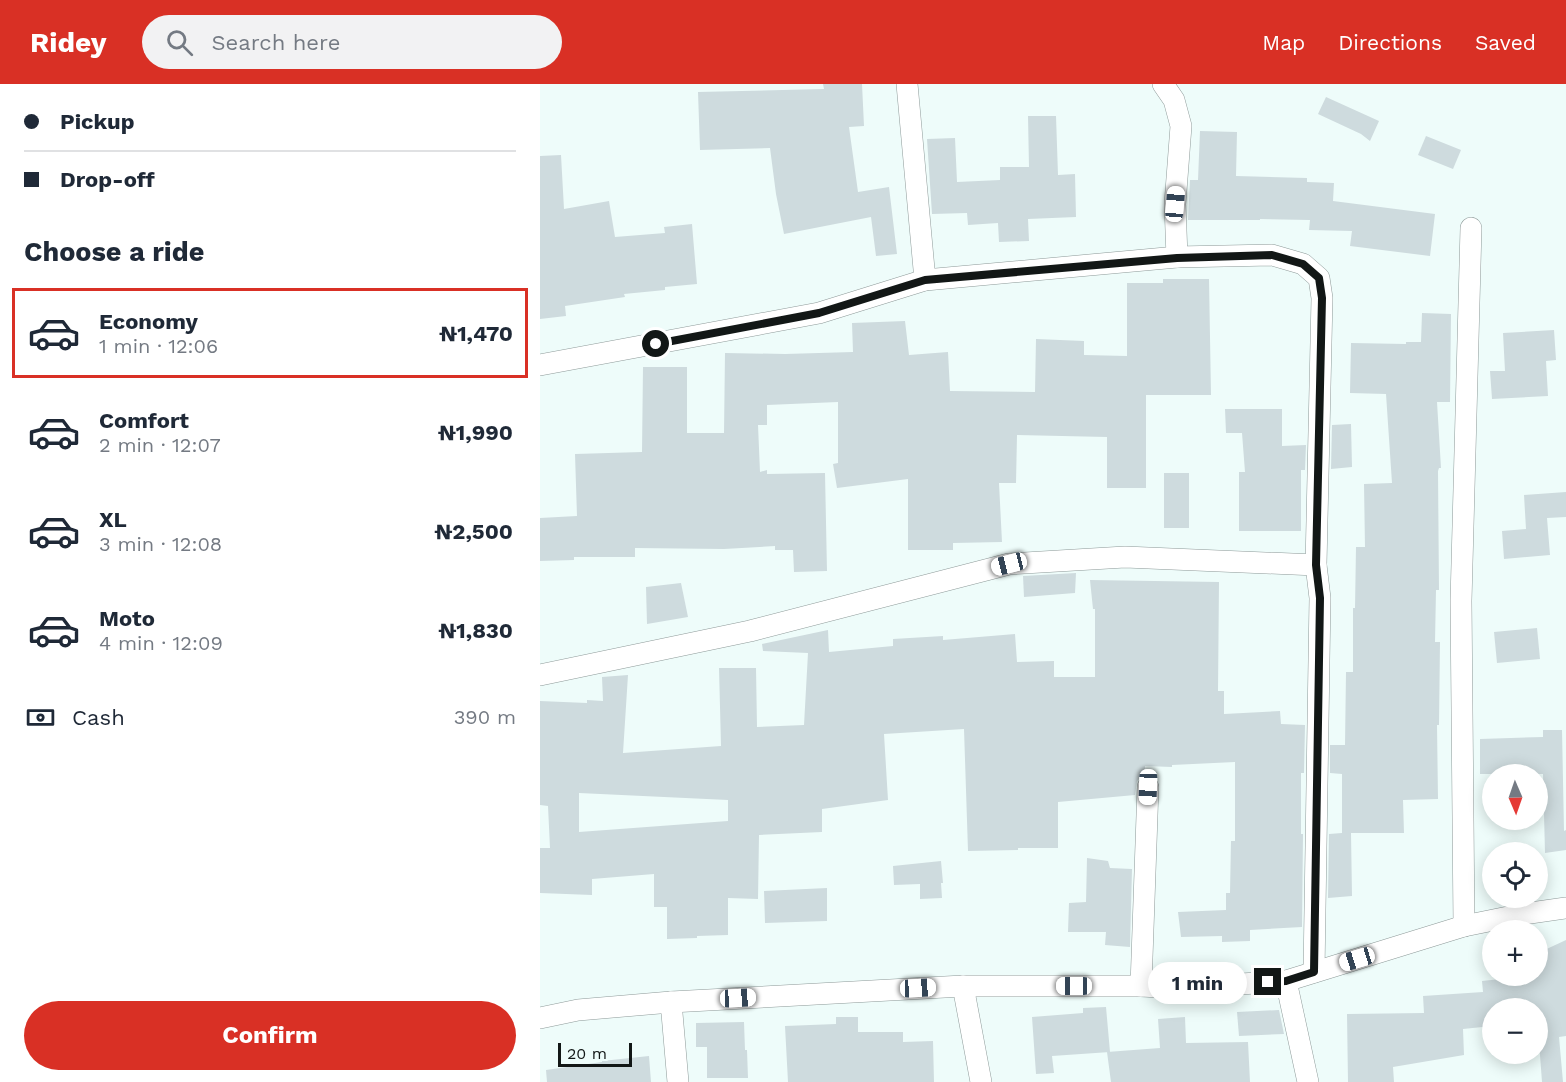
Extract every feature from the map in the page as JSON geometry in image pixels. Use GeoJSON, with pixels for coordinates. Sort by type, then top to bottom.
{"type":"FeatureCollection","features":[{"type":"Feature","properties":{"kind":"street"},"geometry":{"type":"LineString","coordinates":[[907,84],[925,280]]}},
{"type":"Feature","properties":{"kind":"street"},"geometry":{"type":"LineString","coordinates":[[1163,84],[1174,100],[1181,126],[1175,204],[1177,258]]}},
{"type":"Feature","properties":{"kind":"street"},"geometry":{"type":"LineString","coordinates":[[1464,926],[1461,601],[1471,228]]}},
{"type":"Feature","properties":{"kind":"street"},"geometry":{"type":"LineString","coordinates":[[540,365],[819,313],[925,280],[1177,258],[1272,255],[1303,264],[1319,278],[1322,298],[1316,565],[1320,598],[1314,972]]}},
{"type":"Feature","properties":{"kind":"street"},"geometry":{"type":"LineString","coordinates":[[540,675],[750,632],[1009,564],[1125,557],[1316,565]]}},
{"type":"Feature","properties":{"kind":"street"},"geometry":{"type":"LineString","coordinates":[[1141,986],[1148,787]]}},
{"type":"Feature","properties":{"kind":"street"},"geometry":{"type":"LineString","coordinates":[[540,1018],[578,1010],[671,1002],[963,986],[1178,988],[1286,981],[1464,926],[1566,908]]}},
{"type":"Feature","properties":{"kind":"street"},"geometry":{"type":"LineString","coordinates":[[1286,981],[1308,1082]]}},
{"type":"Feature","properties":{"kind":"street"},"geometry":{"type":"LineString","coordinates":[[963,986],[981,1082]]}},
{"type":"Feature","properties":{"kind":"street"},"geometry":{"type":"LineString","coordinates":[[671,1002],[678,1082]]}},
{"type":"Feature","properties":{"kind":"building"},"geometry":{"type":"Polygon","coordinates":[[[823,84],[862,84],[864,126],[849,127],[858,192],[889,187],[897,254],[876,256],[871,217],[784,234],[770,148],[700,150],[698,92],[824,89],[823,84]]]}},
{"type":"Feature","properties":{"kind":"building"},"geometry":{"type":"Polygon","coordinates":[[[1326,97],[1379,121],[1370,141],[1361,134],[1318,114],[1326,97]]]}},
{"type":"Feature","properties":{"kind":"building"},"geometry":{"type":"Polygon","coordinates":[[[1028,116],[1056,116],[1058,175],[1075,174],[1076,217],[1028,219],[1029,241],[999,242],[998,223],[968,225],[967,213],[932,214],[927,139],[955,138],[957,182],[1000,180],[1000,167],[1029,167],[1028,116]]]}},
{"type":"Feature","properties":{"kind":"building"},"geometry":{"type":"Polygon","coordinates":[[[1200,131],[1237,132],[1236,176],[1307,178],[1307,182],[1334,183],[1333,201],[1435,214],[1430,256],[1350,246],[1352,231],[1309,230],[1310,220],[1188,220],[1190,180],[1198,180],[1200,131]]]}},
{"type":"Feature","properties":{"kind":"building"},"geometry":{"type":"Polygon","coordinates":[[[1426,136],[1461,150],[1453,169],[1418,155],[1426,136]]]}},
{"type":"Feature","properties":{"kind":"building"},"geometry":{"type":"Polygon","coordinates":[[[561,155],[564,209],[609,201],[615,237],[665,233],[664,227],[692,224],[697,284],[665,287],[665,290],[624,294],[625,297],[565,306],[566,316],[540,319],[540,156],[561,155]]]}},
{"type":"Feature","properties":{"kind":"building"},"geometry":{"type":"Polygon","coordinates":[[[1163,279],[1209,279],[1211,395],[1146,395],[1146,488],[1107,488],[1107,437],[1017,435],[1016,483],[999,483],[1002,542],[953,543],[953,550],[908,550],[908,479],[837,488],[833,464],[838,463],[838,402],[767,405],[767,425],[758,425],[760,472],[767,470],[767,474],[825,473],[827,571],[794,572],[793,550],[775,550],[775,546],[724,549],[635,548],[635,557],[574,557],[574,560],[540,561],[540,518],[577,516],[575,454],[642,452],[643,367],[687,367],[687,433],[724,433],[725,353],[853,352],[852,323],[905,321],[909,355],[948,352],[950,391],[1035,392],[1036,339],[1084,341],[1084,355],[1127,356],[1127,283],[1163,283],[1163,279]]]}},
{"type":"Feature","properties":{"kind":"building"},"geometry":{"type":"Polygon","coordinates":[[[1422,313],[1451,314],[1450,402],[1437,402],[1441,468],[1438,471],[1439,590],[1436,590],[1435,642],[1440,642],[1439,725],[1437,725],[1438,799],[1403,800],[1404,833],[1351,833],[1352,896],[1328,898],[1329,834],[1342,833],[1342,774],[1330,773],[1330,745],[1345,745],[1346,672],[1353,672],[1356,547],[1365,547],[1364,484],[1392,483],[1386,394],[1350,393],[1351,343],[1421,342],[1422,313]]]}},
{"type":"Feature","properties":{"kind":"building"},"geometry":{"type":"Polygon","coordinates":[[[1554,330],[1556,360],[1546,361],[1548,396],[1492,399],[1490,371],[1505,371],[1503,333],[1554,330]]]}},
{"type":"Feature","properties":{"kind":"building"},"geometry":{"type":"Polygon","coordinates":[[[1225,409],[1282,409],[1282,446],[1306,445],[1305,470],[1301,470],[1301,531],[1239,531],[1239,472],[1245,472],[1242,433],[1226,433],[1225,409]]]}},
{"type":"Feature","properties":{"kind":"building"},"geometry":{"type":"Polygon","coordinates":[[[1351,424],[1352,467],[1331,469],[1332,425],[1351,424]]]}},
{"type":"Feature","properties":{"kind":"building"},"geometry":{"type":"Polygon","coordinates":[[[1164,473],[1189,473],[1189,528],[1164,528],[1164,473]]]}},
{"type":"Feature","properties":{"kind":"building"},"geometry":{"type":"Polygon","coordinates":[[[1566,492],[1566,517],[1547,518],[1550,555],[1504,559],[1502,531],[1526,529],[1524,495],[1566,492]]]}},
{"type":"Feature","properties":{"kind":"building"},"geometry":{"type":"Polygon","coordinates":[[[1076,573],[1075,593],[1024,597],[1023,576],[1076,573]]]}},
{"type":"Feature","properties":{"kind":"building"},"geometry":{"type":"Polygon","coordinates":[[[1090,580],[1219,582],[1218,691],[1224,691],[1224,714],[1280,711],[1281,724],[1305,725],[1304,773],[1301,773],[1302,927],[1250,930],[1250,941],[1222,942],[1222,936],[1181,937],[1178,912],[1226,910],[1226,893],[1230,893],[1231,841],[1235,841],[1235,762],[1172,765],[1172,767],[1145,766],[1145,775],[1137,781],[1135,795],[1058,802],[1058,848],[968,851],[964,729],[884,734],[888,800],[822,809],[822,832],[759,835],[758,899],[728,898],[728,935],[667,939],[667,907],[654,907],[654,874],[592,879],[592,895],[540,893],[540,848],[550,848],[548,806],[540,805],[540,701],[587,703],[587,700],[603,701],[602,677],[628,675],[623,753],[721,746],[719,668],[756,668],[757,727],[804,725],[808,653],[763,651],[762,644],[828,630],[829,652],[893,646],[893,639],[943,636],[943,640],[1015,634],[1017,662],[1054,661],[1054,677],[1095,677],[1095,609],[1093,609],[1090,580]],[[579,793],[579,832],[728,821],[728,800],[579,793]]]}},
{"type":"Feature","properties":{"kind":"building"},"geometry":{"type":"Polygon","coordinates":[[[681,583],[688,617],[647,624],[646,587],[681,583]]]}},
{"type":"Feature","properties":{"kind":"building"},"geometry":{"type":"Polygon","coordinates":[[[1537,628],[1540,659],[1497,663],[1494,632],[1537,628]]]}},
{"type":"Feature","properties":{"kind":"building"},"geometry":{"type":"Polygon","coordinates":[[[1543,730],[1562,730],[1566,850],[1548,853],[1544,830],[1548,830],[1548,764],[1482,764],[1482,774],[1480,774],[1480,739],[1543,737],[1543,730]]]}},
{"type":"Feature","properties":{"kind":"building"},"geometry":{"type":"Polygon","coordinates":[[[1087,858],[1108,861],[1110,868],[1132,869],[1130,947],[1105,945],[1106,932],[1068,932],[1069,903],[1086,902],[1087,858]]]}},
{"type":"Feature","properties":{"kind":"building"},"geometry":{"type":"Polygon","coordinates":[[[941,861],[942,898],[920,899],[920,884],[894,885],[893,866],[941,861]]]}},
{"type":"Feature","properties":{"kind":"building"},"geometry":{"type":"Polygon","coordinates":[[[827,888],[827,921],[765,923],[764,891],[827,888]]]}},
{"type":"Feature","properties":{"kind":"building"},"geometry":{"type":"Polygon","coordinates":[[[1566,940],[1566,1036],[1559,1037],[1563,1082],[1542,1082],[1541,1064],[1548,1064],[1548,998],[1482,998],[1482,1027],[1463,1029],[1464,1055],[1393,1067],[1394,1082],[1348,1082],[1347,1014],[1424,1013],[1423,996],[1483,992],[1482,986],[1548,986],[1548,948],[1566,940]]]}},
{"type":"Feature","properties":{"kind":"building"},"geometry":{"type":"Polygon","coordinates":[[[1106,1007],[1110,1052],[1052,1056],[1054,1073],[1036,1074],[1032,1017],[1083,1013],[1083,1008],[1106,1007]]]}},
{"type":"Feature","properties":{"kind":"building"},"geometry":{"type":"Polygon","coordinates":[[[1279,1010],[1284,1034],[1239,1036],[1237,1012],[1279,1010]]]}},
{"type":"Feature","properties":{"kind":"building"},"geometry":{"type":"Polygon","coordinates":[[[836,1017],[858,1017],[858,1032],[903,1032],[903,1042],[933,1041],[934,1082],[788,1082],[785,1026],[836,1024],[836,1017]]]}},
{"type":"Feature","properties":{"kind":"building"},"geometry":{"type":"Polygon","coordinates":[[[1185,1017],[1186,1043],[1248,1042],[1250,1082],[1111,1082],[1107,1052],[1160,1048],[1158,1019],[1185,1017]]]}},
{"type":"Feature","properties":{"kind":"building"},"geometry":{"type":"Polygon","coordinates":[[[744,1022],[748,1078],[707,1078],[707,1047],[696,1047],[696,1023],[744,1022]]]}},
{"type":"Feature","properties":{"kind":"building"},"geometry":{"type":"Polygon","coordinates":[[[649,1056],[651,1082],[547,1082],[546,1070],[649,1056]]]}},
{"type":"Feature","properties":{"kind":"route"},"geometry":{"type":"LineString","coordinates":[[656,344],[819,313],[925,280],[1177,258],[1272,255],[1303,264],[1319,278],[1322,298],[1316,565],[1320,598],[1314,972],[1286,981],[1268,982]]}}]}
